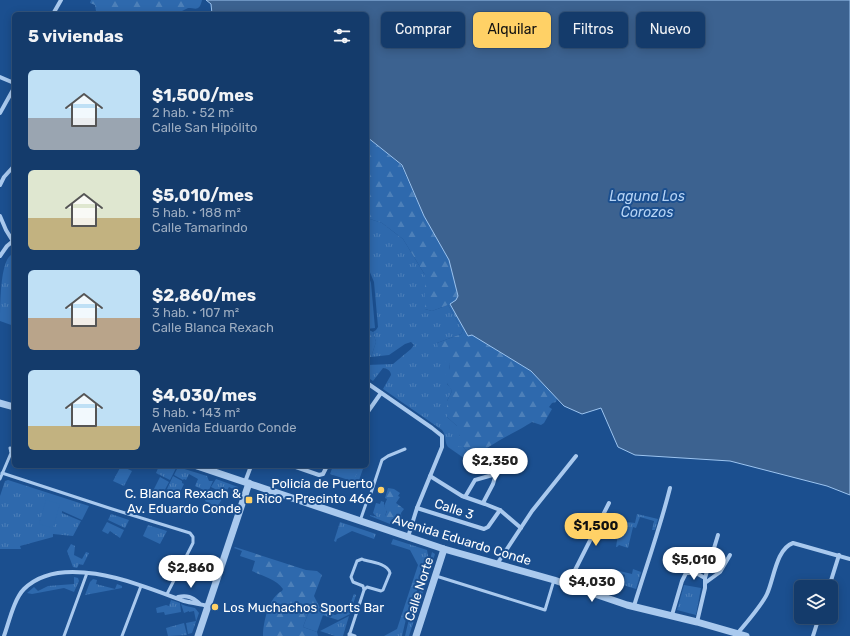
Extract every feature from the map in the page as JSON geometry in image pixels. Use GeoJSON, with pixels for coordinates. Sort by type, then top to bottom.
{"type":"FeatureCollection","features":[{"type":"Feature","properties":{"kind":"street"},"geometry":{"type":"LineString","coordinates":[[54,12],[61,0]]}},
{"type":"Feature","properties":{"kind":"street"},"geometry":{"type":"LineString","coordinates":[[0,76],[12,82]]}},
{"type":"Feature","properties":{"kind":"street"},"geometry":{"type":"LineString","coordinates":[[0,113],[12,92]]}},
{"type":"Feature","properties":{"kind":"street"},"geometry":{"type":"LineString","coordinates":[[0,185],[4,177],[12,168]]}},
{"type":"Feature","properties":{"kind":"street"},"geometry":{"type":"LineString","coordinates":[[0,216],[12,238]]}},
{"type":"Feature","properties":{"kind":"street"},"geometry":{"type":"LineString","coordinates":[[0,256],[7,246],[12,243]]}},
{"type":"Feature","properties":{"kind":"street"},"geometry":{"type":"LineString","coordinates":[[369,384],[442,436],[442,447],[417,508],[408,537]]}},
{"type":"Feature","properties":{"kind":"street"},"geometry":{"type":"LineString","coordinates":[[369,410],[381,393]]}},
{"type":"Feature","properties":{"kind":"street"},"geometry":{"type":"LineString","coordinates":[[0,403],[12,406]]}},
{"type":"Feature","properties":{"kind":"street"},"geometry":{"type":"LineString","coordinates":[[498,564],[521,528],[576,456]]}},
{"type":"Feature","properties":{"kind":"street"},"geometry":{"type":"LineString","coordinates":[[465,497],[475,480],[496,474],[516,457]]}},
{"type":"Feature","properties":{"kind":"street","name":"Avenida Eduardo Conde"},"geometry":{"type":"LineString","coordinates":[[203,468],[444,549],[568,584],[634,606],[746,636]]}},
{"type":"Feature","properties":{"kind":"street"},"geometry":{"type":"LineString","coordinates":[[198,636],[251,468]]}},
{"type":"Feature","properties":{"kind":"street"},"geometry":{"type":"LineString","coordinates":[[299,468],[319,475],[323,474],[325,468]]}},
{"type":"Feature","properties":{"kind":"street"},"geometry":{"type":"LineString","coordinates":[[484,503],[496,474]]}},
{"type":"Feature","properties":{"kind":"street"},"geometry":{"type":"LineString","coordinates":[[430,476],[457,494],[500,510],[521,528]]}},
{"type":"Feature","properties":{"kind":"street"},"geometry":{"type":"LineString","coordinates":[[634,606],[649,556],[661,523],[670,488]]}},
{"type":"Feature","properties":{"kind":"street"},"geometry":{"type":"LineString","coordinates":[[568,584],[609,503]]}},
{"type":"Feature","properties":{"kind":"street","name":"Calle 3"},"geometry":{"type":"LineString","coordinates":[[417,508],[484,529],[488,527],[500,510]]}},
{"type":"Feature","properties":{"kind":"street"},"geometry":{"type":"LineString","coordinates":[[697,622],[705,588],[705,581],[718,535]]}},
{"type":"Feature","properties":{"kind":"street"},"geometry":{"type":"LineString","coordinates":[[738,634],[767,595],[779,558],[786,547],[793,543],[850,559]]}},
{"type":"Feature","properties":{"kind":"street","name":"Calle Norte"},"geometry":{"type":"LineString","coordinates":[[416,636],[444,549]]}},
{"type":"Feature","properties":{"kind":"street"},"geometry":{"type":"LineString","coordinates":[[705,581],[720,572],[730,555]]}},
{"type":"Feature","properties":{"kind":"street"},"geometry":{"type":"LineString","coordinates":[[831,580],[839,556]]}},
{"type":"Feature","properties":{"kind":"street"},"geometry":{"type":"LineString","coordinates":[[4,636],[19,596],[24,589],[38,579],[55,574],[74,572],[87,573],[118,579],[178,597],[189,597],[208,606]]}},
{"type":"Feature","properties":{"kind":"street"},"geometry":{"type":"LineString","coordinates":[[672,615],[682,581],[686,573],[696,573],[705,581]]}},
{"type":"Feature","properties":{"kind":"street"},"geometry":{"type":"LineString","coordinates":[[813,636],[817,624]]}},
{"type":"Feature","properties":{"kind":"lane"},"geometry":{"type":"LineString","coordinates":[[10,448],[10,453]]}},
{"type":"Feature","properties":{"kind":"lane"},"geometry":{"type":"LineString","coordinates":[[0,479],[12,448]]}},
{"type":"Feature","properties":{"kind":"lane"},"geometry":{"type":"LineString","coordinates":[[360,521],[382,460],[405,449]]}},
{"type":"Feature","properties":{"kind":"lane"},"geometry":{"type":"LineString","coordinates":[[2,473],[190,533],[193,537],[193,543],[167,594]]}},
{"type":"Feature","properties":{"kind":"lane"},"geometry":{"type":"LineString","coordinates":[[359,560],[364,560],[388,568],[390,573],[383,590],[381,591],[367,587],[363,588],[353,582],[351,577],[355,564],[359,560]]}},
{"type":"Feature","properties":{"kind":"lane"},"geometry":{"type":"LineString","coordinates":[[64,636],[87,573]]}},
{"type":"Feature","properties":{"kind":"lane"},"geometry":{"type":"LineString","coordinates":[[435,576],[545,610],[554,580]]}},
{"type":"Feature","properties":{"kind":"lane"},"geometry":{"type":"LineString","coordinates":[[122,636],[141,586]]}},
{"type":"Feature","properties":{"kind":"lane"},"geometry":{"type":"LineString","coordinates":[[355,636],[349,635],[363,588]]}},
{"type":"Feature","properties":{"kind":"green space"},"geometry":{"type":"Polygon","coordinates":[[[91,0],[202,0],[198,8],[188,8],[180,12],[98,12],[96,11],[95,5],[90,3],[91,0]]]}},
{"type":"Feature","properties":{"kind":"green space"},"geometry":{"type":"Polygon","coordinates":[[[369,139],[401,165],[424,216],[449,260],[458,296],[456,300],[472,335],[531,371],[557,398],[556,402],[552,403],[549,407],[552,409],[544,423],[541,425],[532,422],[493,444],[474,460],[463,447],[456,446],[457,439],[460,436],[457,432],[457,426],[447,417],[447,401],[452,391],[443,377],[449,370],[450,364],[442,358],[437,343],[461,334],[463,331],[448,305],[432,311],[425,309],[425,275],[403,239],[382,223],[369,219],[369,139]]]}},
{"type":"Feature","properties":{"kind":"green space"},"geometry":{"type":"Polygon","coordinates":[[[369,219],[382,223],[403,239],[425,275],[425,309],[432,311],[448,305],[463,331],[461,334],[437,343],[450,364],[447,384],[452,391],[447,401],[447,417],[457,426],[463,447],[474,460],[471,463],[448,447],[442,430],[383,389],[391,375],[388,370],[383,368],[373,381],[369,378],[369,365],[393,364],[414,345],[411,342],[405,344],[389,355],[371,357],[376,342],[373,332],[378,327],[374,282],[369,270],[369,219]]]}},
{"type":"Feature","properties":{"kind":"green space"},"geometry":{"type":"Polygon","coordinates":[[[12,255],[12,325],[0,321],[3,275],[7,259],[12,255]]]}},
{"type":"Feature","properties":{"kind":"green space"},"geometry":{"type":"Polygon","coordinates":[[[369,277],[371,283],[375,328],[369,329],[369,277]]]}},
{"type":"Feature","properties":{"kind":"green space"},"geometry":{"type":"Polygon","coordinates":[[[369,330],[373,332],[376,342],[371,357],[369,357],[369,330]]]}},
{"type":"Feature","properties":{"kind":"green space"},"geometry":{"type":"Polygon","coordinates":[[[120,468],[125,468],[132,471],[124,486],[113,481],[120,468]]]}},
{"type":"Feature","properties":{"kind":"green space"},"geometry":{"type":"Polygon","coordinates":[[[158,468],[176,468],[170,480],[156,473],[158,468]]]}},
{"type":"Feature","properties":{"kind":"green space"},"geometry":{"type":"Polygon","coordinates":[[[178,468],[181,468],[207,476],[209,481],[213,481],[208,492],[195,486],[198,479],[189,474],[186,480],[174,475],[178,468]]]}},
{"type":"Feature","properties":{"kind":"green space"},"geometry":{"type":"Polygon","coordinates":[[[332,468],[363,468],[358,483],[330,474],[332,468]]]}},
{"type":"Feature","properties":{"kind":"green space"},"geometry":{"type":"Polygon","coordinates":[[[338,468],[358,468],[354,481],[336,475],[338,468]]]}},
{"type":"Feature","properties":{"kind":"green space"},"geometry":{"type":"Polygon","coordinates":[[[173,476],[182,481],[184,484],[179,494],[167,489],[173,476]]]}},
{"type":"Feature","properties":{"kind":"green space"},"geometry":{"type":"Polygon","coordinates":[[[160,477],[169,482],[160,499],[157,497],[155,500],[150,497],[160,477]]]}},
{"type":"Feature","properties":{"kind":"green space"},"geometry":{"type":"Polygon","coordinates":[[[216,479],[238,487],[239,490],[237,499],[234,498],[237,491],[229,487],[225,494],[211,487],[216,479]]]}},
{"type":"Feature","properties":{"kind":"green space"},"geometry":{"type":"Polygon","coordinates":[[[8,480],[89,506],[82,520],[62,511],[62,513],[81,521],[73,536],[53,534],[53,537],[20,546],[21,549],[0,549],[0,496],[5,481],[8,480]]]}},
{"type":"Feature","properties":{"kind":"green space"},"geometry":{"type":"Polygon","coordinates":[[[388,488],[394,489],[400,493],[398,496],[400,497],[396,503],[404,509],[401,513],[402,522],[392,519],[390,524],[385,522],[387,511],[384,506],[387,499],[385,498],[388,488]]]}},
{"type":"Feature","properties":{"kind":"green space"},"geometry":{"type":"Polygon","coordinates":[[[211,489],[223,497],[218,506],[205,501],[211,489]]]}},
{"type":"Feature","properties":{"kind":"green space"},"geometry":{"type":"Polygon","coordinates":[[[46,500],[60,504],[53,528],[39,524],[46,500]]]}},
{"type":"Feature","properties":{"kind":"green space"},"geometry":{"type":"Polygon","coordinates":[[[381,501],[384,502],[384,506],[387,510],[385,522],[370,516],[377,517],[373,513],[376,503],[380,504],[381,501]]]}},
{"type":"Feature","properties":{"kind":"green space"},"geometry":{"type":"Polygon","coordinates":[[[111,514],[129,520],[125,528],[108,520],[111,514]]]}},
{"type":"Feature","properties":{"kind":"green space"},"geometry":{"type":"Polygon","coordinates":[[[637,514],[658,519],[655,530],[652,530],[654,521],[640,517],[636,528],[633,527],[628,548],[619,545],[616,547],[619,528],[625,529],[627,522],[635,523],[637,514]]]}},
{"type":"Feature","properties":{"kind":"green space"},"geometry":{"type":"Polygon","coordinates":[[[107,522],[124,530],[120,538],[110,531],[108,534],[102,531],[107,522]]]}},
{"type":"Feature","properties":{"kind":"green space"},"geometry":{"type":"Polygon","coordinates":[[[340,522],[376,534],[374,539],[352,531],[337,539],[336,542],[334,541],[340,522]]]}},
{"type":"Feature","properties":{"kind":"green space"},"geometry":{"type":"Polygon","coordinates":[[[148,525],[167,531],[160,544],[143,536],[148,525]]]}},
{"type":"Feature","properties":{"kind":"green space"},"geometry":{"type":"Polygon","coordinates":[[[393,539],[427,550],[428,555],[426,567],[414,598],[412,608],[406,619],[402,636],[384,636],[397,629],[418,565],[410,550],[391,544],[393,539]]]}},
{"type":"Feature","properties":{"kind":"green space"},"geometry":{"type":"Polygon","coordinates":[[[71,544],[75,546],[74,555],[82,559],[86,552],[89,553],[83,565],[79,564],[77,568],[73,567],[67,551],[71,544]]]}},
{"type":"Feature","properties":{"kind":"green space"},"geometry":{"type":"Polygon","coordinates":[[[235,547],[306,570],[317,571],[322,575],[314,596],[317,602],[316,612],[309,611],[303,627],[317,632],[318,636],[263,636],[264,624],[270,604],[277,594],[283,589],[273,580],[252,571],[255,561],[240,556],[242,551],[234,548],[235,547]]]}},
{"type":"Feature","properties":{"kind":"green space"},"geometry":{"type":"Polygon","coordinates":[[[432,552],[435,554],[409,636],[405,636],[409,619],[422,586],[432,552]]]}},
{"type":"Feature","properties":{"kind":"green space"},"geometry":{"type":"Polygon","coordinates":[[[611,569],[632,574],[633,569],[641,572],[636,589],[623,585],[625,575],[618,572],[617,574],[609,572],[611,569]]]}},
{"type":"Feature","properties":{"kind":"green space"},"geometry":{"type":"Polygon","coordinates":[[[74,577],[78,578],[79,581],[74,592],[64,588],[32,594],[27,593],[34,587],[38,591],[48,586],[74,584],[74,577]]]}},
{"type":"Feature","properties":{"kind":"green space"},"geometry":{"type":"Polygon","coordinates":[[[93,579],[97,580],[96,584],[115,589],[117,584],[122,586],[122,588],[85,595],[90,582],[93,579]]]}},
{"type":"Feature","properties":{"kind":"green space"},"geometry":{"type":"Polygon","coordinates":[[[684,585],[701,588],[696,615],[677,610],[684,585]]]}},
{"type":"Feature","properties":{"kind":"green space"},"geometry":{"type":"Polygon","coordinates":[[[354,594],[356,595],[350,614],[338,620],[316,613],[317,602],[322,611],[335,615],[348,609],[354,594]]]}},
{"type":"Feature","properties":{"kind":"green space"},"geometry":{"type":"Polygon","coordinates":[[[171,600],[180,603],[181,612],[165,615],[164,612],[157,613],[156,608],[166,605],[169,606],[171,600]]]}},
{"type":"Feature","properties":{"kind":"green space"},"geometry":{"type":"Polygon","coordinates":[[[181,604],[195,608],[199,613],[192,633],[188,634],[186,623],[196,621],[194,611],[184,613],[181,604]]]}},
{"type":"Feature","properties":{"kind":"green space"},"geometry":{"type":"Polygon","coordinates":[[[309,611],[323,615],[317,632],[303,627],[309,611]]]}},
{"type":"Feature","properties":{"kind":"green space"},"geometry":{"type":"Polygon","coordinates":[[[349,616],[343,636],[335,636],[320,631],[349,616]]]}},
{"type":"Feature","properties":{"kind":"green space"},"geometry":{"type":"Polygon","coordinates":[[[184,623],[187,635],[168,636],[166,628],[184,623]]]}},
{"type":"Feature","properties":{"kind":"water","name":"Laguna Los Corozos"},"geometry":{"type":"Polygon","coordinates":[[[206,0],[850,0],[850,495],[827,486],[730,461],[635,455],[618,447],[601,408],[582,414],[564,406],[531,371],[472,335],[468,336],[450,304],[456,300],[458,296],[449,260],[424,216],[402,165],[369,139],[369,12],[212,12],[211,4],[206,0]]]}},
{"type":"Feature","properties":{"kind":"place","name":"Policía de Puerto Rico - Precinto 466"},"geometry":{"type":"Point","coordinates":[381,490]}},
{"type":"Feature","properties":{"kind":"place","name":"C. Blanca Rexach & Av. Eduardo Conde"},"geometry":{"type":"Point","coordinates":[249,500]}},
{"type":"Feature","properties":{"kind":"place","name":"Los Muchachos Sports Bar"},"geometry":{"type":"Point","coordinates":[215,607]}}]}
